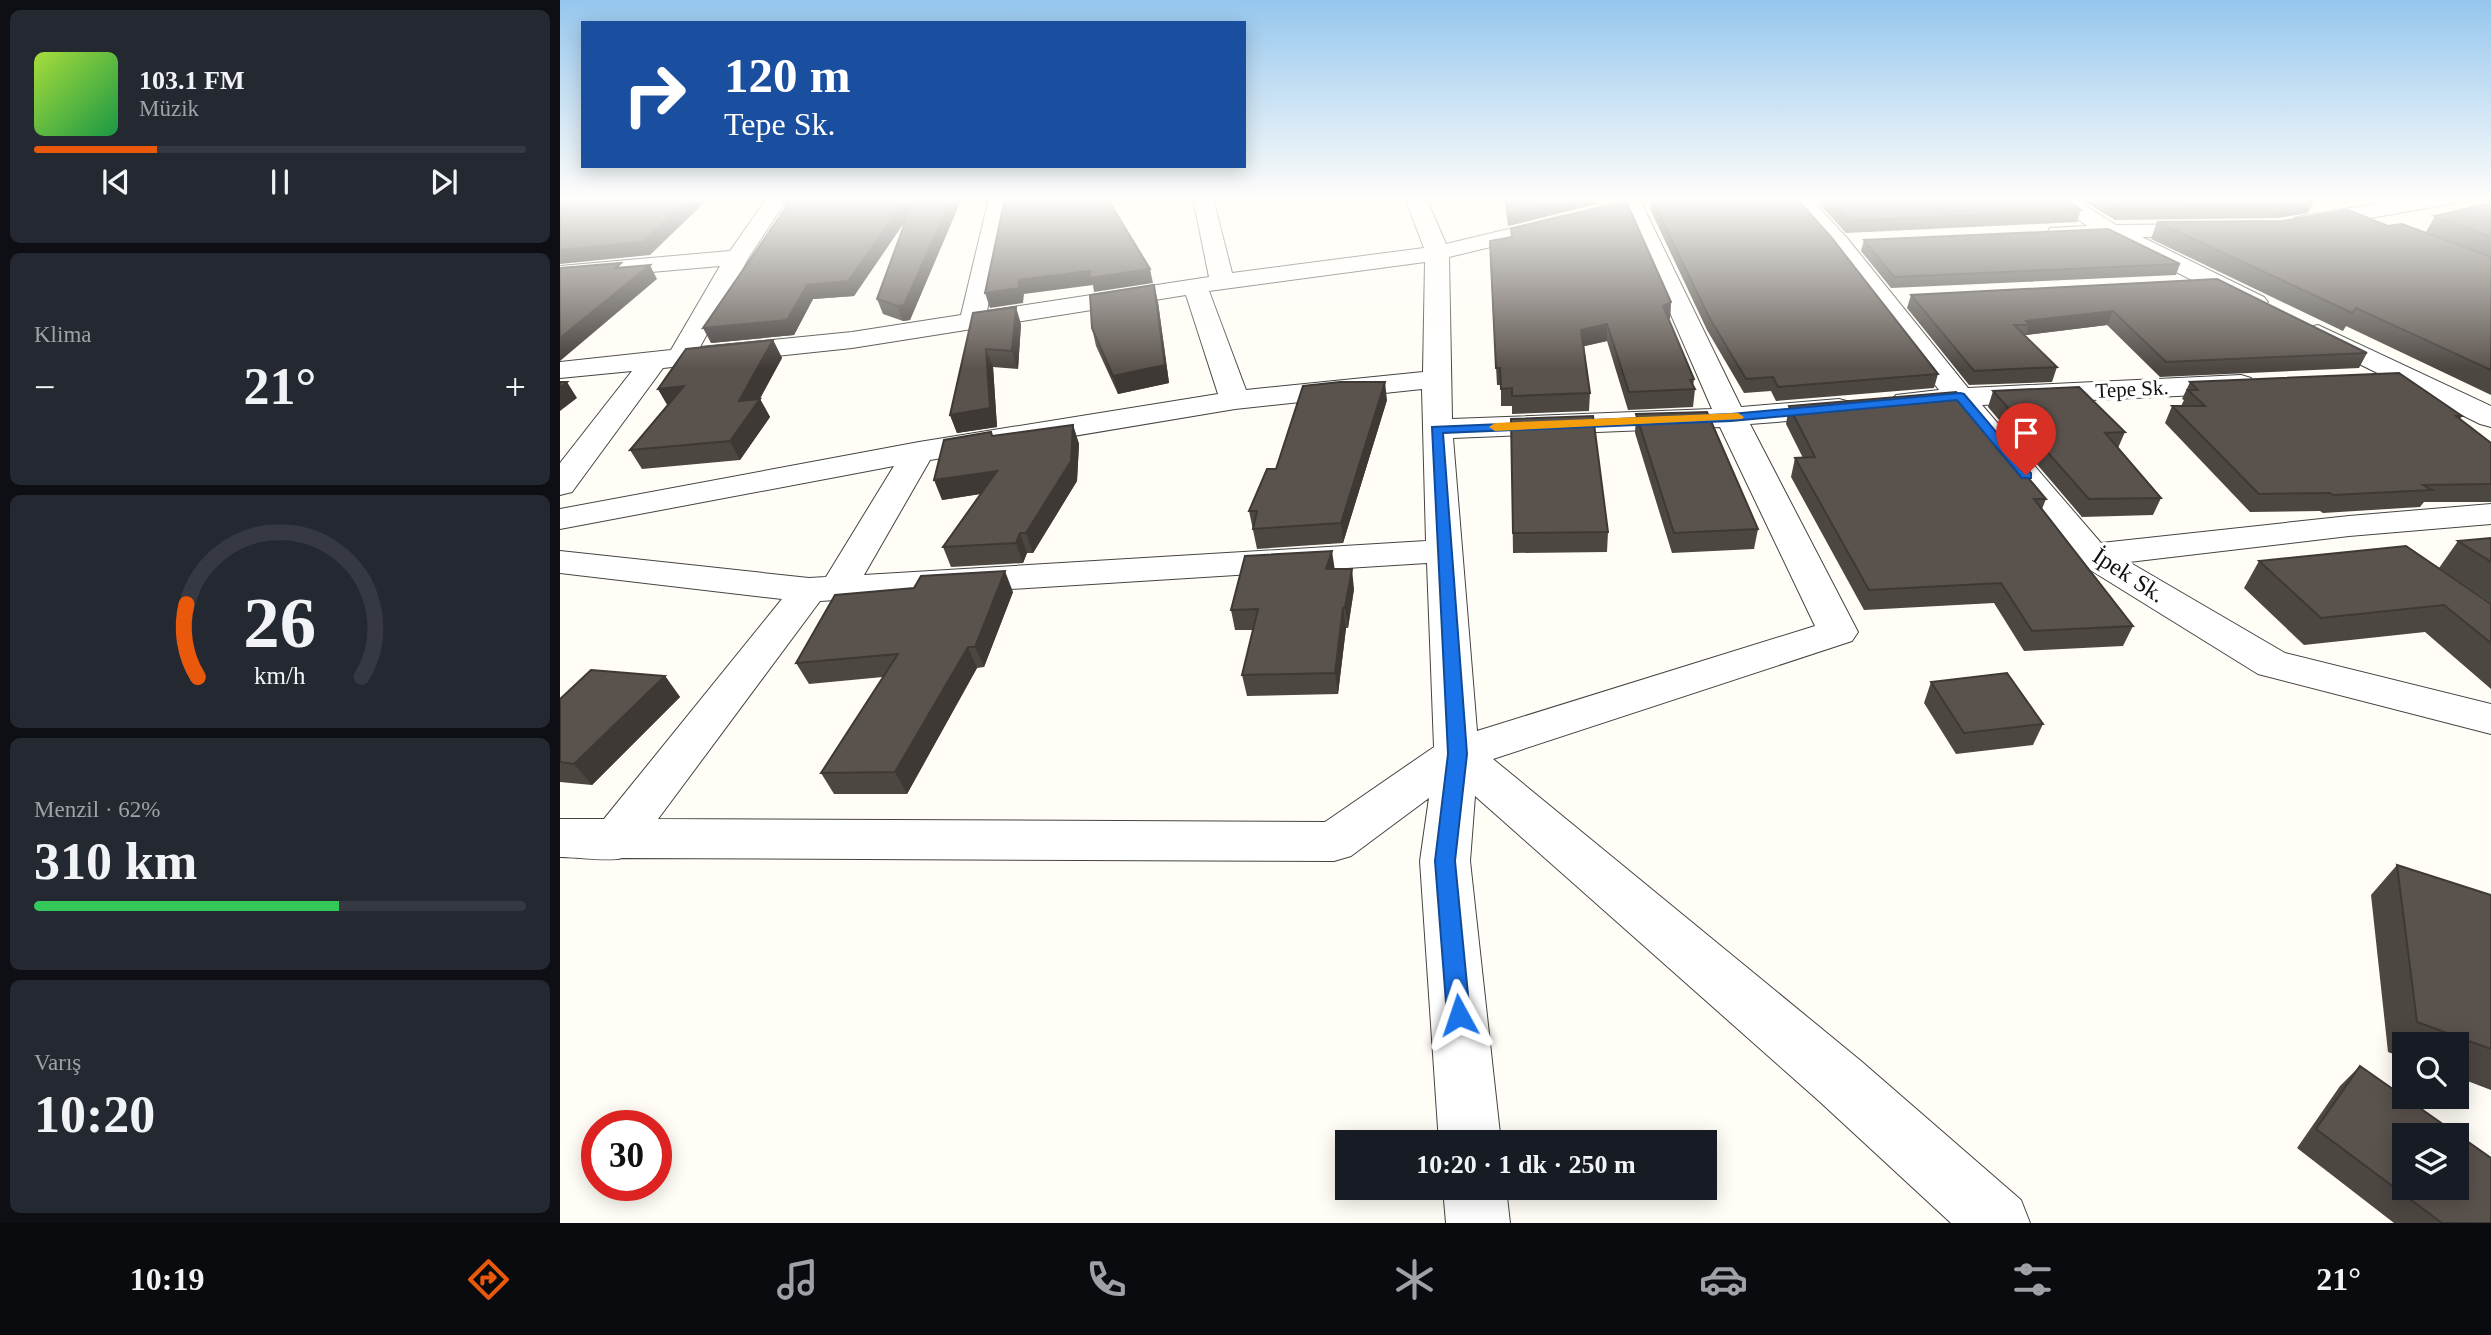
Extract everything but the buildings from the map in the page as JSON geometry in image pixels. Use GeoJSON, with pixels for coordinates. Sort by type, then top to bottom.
{"type":"FeatureCollection","features":[{"type":"Feature","properties":{"kind":"street"},"geometry":{"type":"LineString","coordinates":[[972,321],[986,255]]}},
{"type":"Feature","properties":{"kind":"street"},"geometry":{"type":"LineString","coordinates":[[1206,255],[1208,284],[1235,400]]}},
{"type":"Feature","properties":{"kind":"street"},"geometry":{"type":"LineString","coordinates":[[560,370],[852,340],[1208,284],[1422,255]]}},
{"type":"Feature","properties":{"kind":"street"},"geometry":{"type":"LineString","coordinates":[[1437,255],[1437,429],[1457,754],[1445,861],[1469,1130]]}},
{"type":"Feature","properties":{"kind":"street"},"geometry":{"type":"LineString","coordinates":[[560,838],[614,841],[1334,842],[1457,754],[1838,632],[1731,417],[1655,255]]}},
{"type":"Feature","properties":{"kind":"street","name":"İpek Sk."},"geometry":{"type":"LineString","coordinates":[[1862,255],[1897,299],[1960,397],[2092,555],[2272,664],[2491,719]]}},
{"type":"Feature","properties":{"kind":"street"},"geometry":{"type":"LineString","coordinates":[[2160,255],[2276,312]]}},
{"type":"Feature","properties":{"kind":"street"},"geometry":{"type":"LineString","coordinates":[[560,273],[737,257]]}},
{"type":"Feature","properties":{"kind":"street"},"geometry":{"type":"LineString","coordinates":[[560,485],[666,360],[737,257]]}},
{"type":"Feature","properties":{"kind":"street"},"geometry":{"type":"LineString","coordinates":[[2161,286],[2216,283]]}},
{"type":"Feature","properties":{"kind":"street"},"geometry":{"type":"LineString","coordinates":[[2300,324],[2491,418]]}},
{"type":"Feature","properties":{"kind":"street"},"geometry":{"type":"LineString","coordinates":[[2352,379],[2407,377]]}},
{"type":"Feature","properties":{"kind":"street"},"geometry":{"type":"LineString","coordinates":[[560,519],[919,452],[1235,400],[1439,379]]}},
{"type":"Feature","properties":{"kind":"street","name":"Tepe Sk."},"geometry":{"type":"LineString","coordinates":[[1437,429],[1731,417],[1960,397],[2268,383]]}},
{"type":"Feature","properties":{"kind":"street"},"geometry":{"type":"LineString","coordinates":[[614,841],[823,589],[919,452]]}},
{"type":"Feature","properties":{"kind":"street"},"geometry":{"type":"LineString","coordinates":[[2092,555],[2349,526],[2491,514]]}},
{"type":"Feature","properties":{"kind":"street"},"geometry":{"type":"LineString","coordinates":[[2349,526],[2393,556]]}},
{"type":"Feature","properties":{"kind":"street"},"geometry":{"type":"LineString","coordinates":[[560,562],[823,589],[1443,551]]}},
{"type":"Feature","properties":{"kind":"street"},"geometry":{"type":"LineString","coordinates":[[1457,754],[1840,1081],[1998,1223]]}},
{"type":"Feature","properties":{"kind":"street"},"geometry":{"type":"LineString","coordinates":[[1475,1200],[1478,1223]]}},
{"type":"Feature","properties":{"kind":"slow traffic"},"geometry":{"type":"LineString","coordinates":[[1495,427],[1738,417]]}},
{"type":"Feature","properties":{"kind":"route"},"geometry":{"type":"LineString","coordinates":[[1459,1015],[1445,861],[1457,754],[1437,429],[1731,417],[1960,397],[2026,475]]}}]}
